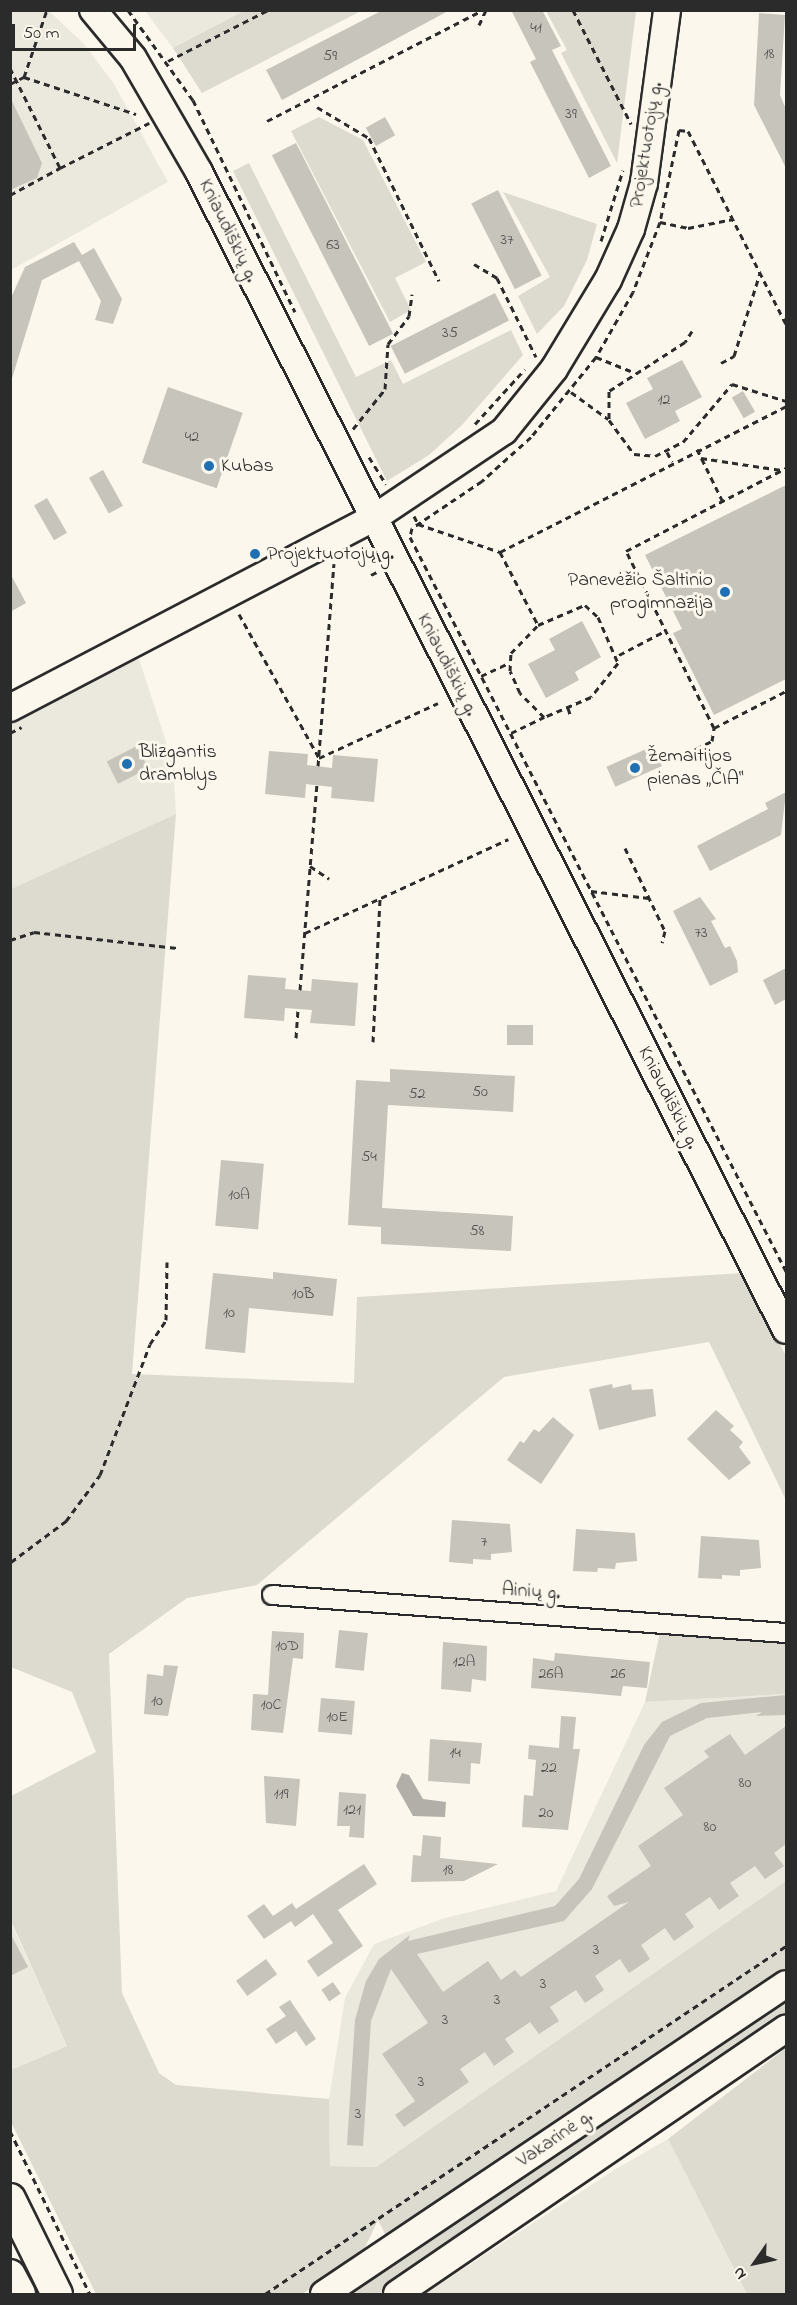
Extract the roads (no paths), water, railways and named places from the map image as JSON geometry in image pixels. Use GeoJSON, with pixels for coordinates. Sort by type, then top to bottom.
{"type":"FeatureCollection","features":[{"type":"Feature","properties":{"kind":"highway"},"geometry":{"type":"LineString","coordinates":[[10,2199],[57,2295]]}},
{"type":"Feature","properties":{"kind":"highway"},"geometry":{"type":"LineString","coordinates":[[10,2275],[20,2295]]}},
{"type":"Feature","properties":{"kind":"main road","name":"Kniaudiškių g."},"geometry":{"type":"LineString","coordinates":[[93,10],[133,58],[167,114],[786,1330]]}},
{"type":"Feature","properties":{"kind":"main road","name":"Projektuotojų g."},"geometry":{"type":"LineString","coordinates":[[10,708],[374,518],[438,480],[504,431],[554,369],[608,280],[632,229],[641,125],[667,10]]}},
{"type":"Feature","properties":{"kind":"main road","name":"Vakarinė g."},"geometry":{"type":"LineString","coordinates":[[324,2295],[786,1984]]}},
{"type":"Feature","properties":{"kind":"main road","name":"Vakarinė g."},"geometry":{"type":"LineString","coordinates":[[397,2295],[786,2029]]}},
{"type":"Feature","properties":{"kind":"street","name":"Ainių g."},"geometry":{"type":"LineString","coordinates":[[272,1595],[786,1633]]}},
{"type":"Feature","properties":{"kind":"place","name":"Kubas"},"geometry":{"type":"Point","coordinates":[209,466]}},
{"type":"Feature","properties":{"kind":"place","name":"Projektuotojų g."},"geometry":{"type":"Point","coordinates":[255,554]}},
{"type":"Feature","properties":{"kind":"place","name":"Panevėžio Šaltinio progimnazija"},"geometry":{"type":"Point","coordinates":[725,592]}},
{"type":"Feature","properties":{"kind":"place","name":"Blizgantis dramblys"},"geometry":{"type":"Point","coordinates":[127,764]}},
{"type":"Feature","properties":{"kind":"place","name":"Žemaitijos pienas „ČIA“"},"geometry":{"type":"Point","coordinates":[635,768]}}]}
